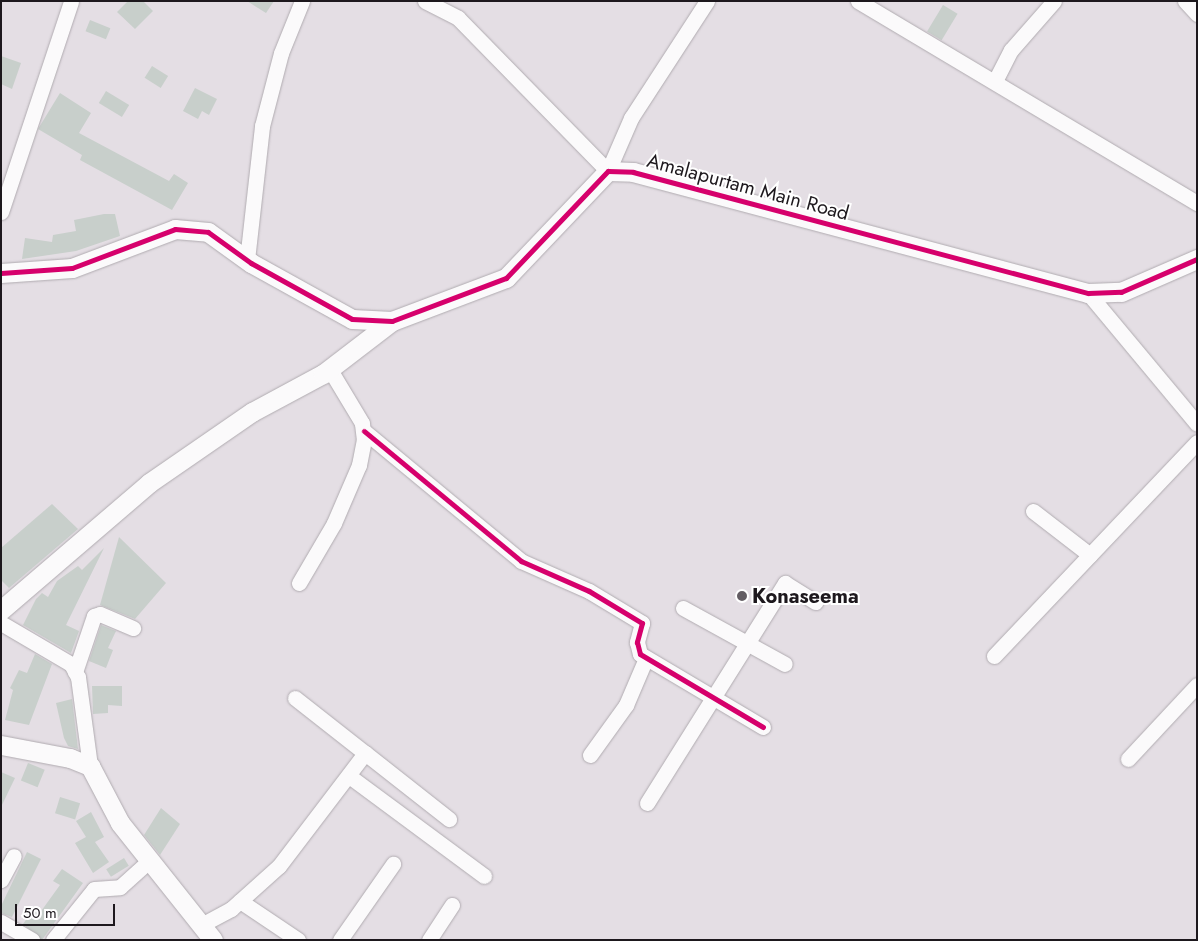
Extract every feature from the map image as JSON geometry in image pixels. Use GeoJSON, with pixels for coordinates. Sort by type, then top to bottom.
{"type":"FeatureCollection","features":[{"type":"Feature","properties":{"kind":"street"},"geometry":{"type":"LineString","coordinates":[[1,212],[71,1]]}},
{"type":"Feature","properties":{"kind":"street"},"geometry":{"type":"LineString","coordinates":[[247,260],[262,126],[281,53],[302,1]]}},
{"type":"Feature","properties":{"kind":"street"},"geometry":{"type":"LineString","coordinates":[[425,1],[458,18],[608,172]]}},
{"type":"Feature","properties":{"kind":"street"},"geometry":{"type":"LineString","coordinates":[[1,610],[148,483],[252,412],[329,368],[392,322],[506,278],[608,172],[631,118],[706,1]]}},
{"type":"Feature","properties":{"kind":"street"},"geometry":{"type":"LineString","coordinates":[[858,1],[1197,203]]}},
{"type":"Feature","properties":{"kind":"street"},"geometry":{"type":"LineString","coordinates":[[995,81],[1010,50],[1054,1]]}},
{"type":"Feature","properties":{"kind":"street"},"geometry":{"type":"LineString","coordinates":[[1185,1],[1197,14]]}},
{"type":"Feature","properties":{"kind":"street","name":"Amalapurtam Main Road"},"geometry":{"type":"LineString","coordinates":[[608,172],[633,172],[1088,293],[1121,292],[1197,259]]}},
{"type":"Feature","properties":{"kind":"street"},"geometry":{"type":"LineString","coordinates":[[1,273],[72,268],[175,229],[208,232],[247,260],[352,319],[392,322]]}},
{"type":"Feature","properties":{"kind":"street"},"geometry":{"type":"LineString","coordinates":[[1088,293],[1197,424]]}},
{"type":"Feature","properties":{"kind":"street"},"geometry":{"type":"LineString","coordinates":[[329,368],[364,431],[521,561],[589,591],[642,623],[637,642],[646,658],[763,727]]}},
{"type":"Feature","properties":{"kind":"street"},"geometry":{"type":"LineString","coordinates":[[299,583],[323,548],[342,505],[359,465],[364,431]]}},
{"type":"Feature","properties":{"kind":"street"},"geometry":{"type":"LineString","coordinates":[[994,656],[1197,442]]}},
{"type":"Feature","properties":{"kind":"street"},"geometry":{"type":"LineString","coordinates":[[1033,511],[1090,555]]}},
{"type":"Feature","properties":{"kind":"street"},"geometry":{"type":"LineString","coordinates":[[647,803],[785,583],[816,602]]}},
{"type":"Feature","properties":{"kind":"street"},"geometry":{"type":"LineString","coordinates":[[683,608],[749,641],[785,664]]}},
{"type":"Feature","properties":{"kind":"street"},"geometry":{"type":"LineString","coordinates":[[75,672],[94,616],[100,614],[132,628]]}},
{"type":"Feature","properties":{"kind":"street"},"geometry":{"type":"LineString","coordinates":[[1,623],[71,664],[75,672],[90,766],[120,823],[208,932],[279,866],[365,753]]}},
{"type":"Feature","properties":{"kind":"street"},"geometry":{"type":"LineString","coordinates":[[590,755],[626,706],[646,658]]}},
{"type":"Feature","properties":{"kind":"street"},"geometry":{"type":"LineString","coordinates":[[1128,759],[1197,685]]}},
{"type":"Feature","properties":{"kind":"street"},"geometry":{"type":"LineString","coordinates":[[295,698],[449,819]]}},
{"type":"Feature","properties":{"kind":"street"},"geometry":{"type":"LineString","coordinates":[[1,746],[70,758],[90,766]]}},
{"type":"Feature","properties":{"kind":"street"},"geometry":{"type":"LineString","coordinates":[[349,776],[484,876]]}},
{"type":"Feature","properties":{"kind":"street"},"geometry":{"type":"LineString","coordinates":[[1,880],[14,856]]}},
{"type":"Feature","properties":{"kind":"street"},"geometry":{"type":"LineString","coordinates":[[53,940],[94,889],[120,887],[150,860]]}},
{"type":"Feature","properties":{"kind":"street"},"geometry":{"type":"LineString","coordinates":[[340,940],[393,864]]}},
{"type":"Feature","properties":{"kind":"street"},"geometry":{"type":"LineString","coordinates":[[240,901],[298,940]]}},
{"type":"Feature","properties":{"kind":"street"},"geometry":{"type":"LineString","coordinates":[[428,940],[452,905]]}},
{"type":"Feature","properties":{"kind":"street"},"geometry":{"type":"LineString","coordinates":[[1,922],[32,940]]}},
{"type":"Feature","properties":{"kind":"building"},"geometry":{"type":"Polygon","coordinates":[[[128,1],[143,1],[153,11],[135,29],[117,12],[128,1]]]}},
{"type":"Feature","properties":{"kind":"building"},"geometry":{"type":"Polygon","coordinates":[[[247,1],[274,1],[266,13],[247,1]]]}},
{"type":"Feature","properties":{"kind":"building"},"geometry":{"type":"Polygon","coordinates":[[[943,5],[958,14],[942,40],[927,32],[943,5]]]}},
{"type":"Feature","properties":{"kind":"building"},"geometry":{"type":"Polygon","coordinates":[[[90,20],[110,28],[106,39],[86,31],[90,20]]]}},
{"type":"Feature","properties":{"kind":"building"},"geometry":{"type":"Polygon","coordinates":[[[1,56],[21,63],[12,89],[1,84],[1,56]]]}},
{"type":"Feature","properties":{"kind":"building"},"geometry":{"type":"Polygon","coordinates":[[[152,66],[168,76],[161,88],[145,78],[152,66]]]}},
{"type":"Feature","properties":{"kind":"building"},"geometry":{"type":"Polygon","coordinates":[[[195,88],[217,99],[209,115],[202,111],[198,119],[183,111],[195,88]]]}},
{"type":"Feature","properties":{"kind":"building"},"geometry":{"type":"Polygon","coordinates":[[[106,91],[129,105],[122,117],[99,103],[106,91]]]}},
{"type":"Feature","properties":{"kind":"building"},"geometry":{"type":"Polygon","coordinates":[[[60,93],[91,113],[79,133],[169,181],[174,174],[188,183],[172,210],[80,160],[82,155],[38,129],[60,93]]]}},
{"type":"Feature","properties":{"kind":"building"},"geometry":{"type":"Polygon","coordinates":[[[104,214],[115,214],[120,236],[76,251],[22,259],[25,238],[52,242],[53,235],[76,231],[74,220],[104,214]]]}},
{"type":"Feature","properties":{"kind":"building"},"geometry":{"type":"Polygon","coordinates":[[[52,504],[78,529],[9,588],[1,580],[1,548],[52,504]]]}},
{"type":"Feature","properties":{"kind":"building"},"geometry":{"type":"Polygon","coordinates":[[[119,537],[166,583],[135,619],[100,605],[119,537]]]}},
{"type":"Feature","properties":{"kind":"building"},"geometry":{"type":"Polygon","coordinates":[[[104,548],[66,625],[79,631],[71,653],[23,625],[36,599],[42,593],[48,597],[57,581],[78,566],[82,570],[104,548]]]}},
{"type":"Feature","properties":{"kind":"building"},"geometry":{"type":"Polygon","coordinates":[[[101,625],[116,631],[108,648],[113,650],[106,668],[89,661],[101,625]]]}},
{"type":"Feature","properties":{"kind":"building"},"geometry":{"type":"Polygon","coordinates":[[[35,654],[52,664],[29,725],[5,720],[13,690],[10,688],[19,670],[27,673],[35,654]]]}},
{"type":"Feature","properties":{"kind":"building"},"geometry":{"type":"Polygon","coordinates":[[[92,686],[122,686],[122,706],[108,705],[108,713],[93,714],[92,686]]]}},
{"type":"Feature","properties":{"kind":"building"},"geometry":{"type":"Polygon","coordinates":[[[72,699],[78,749],[68,746],[64,738],[56,703],[72,699]]]}},
{"type":"Feature","properties":{"kind":"building"},"geometry":{"type":"Polygon","coordinates":[[[28,763],[45,770],[38,787],[21,781],[28,763]]]}},
{"type":"Feature","properties":{"kind":"building"},"geometry":{"type":"Polygon","coordinates":[[[1,772],[15,778],[1,807],[1,772]]]}},
{"type":"Feature","properties":{"kind":"building"},"geometry":{"type":"Polygon","coordinates":[[[60,797],[80,803],[75,819],[55,813],[60,797]]]}},
{"type":"Feature","properties":{"kind":"building"},"geometry":{"type":"Polygon","coordinates":[[[161,808],[180,824],[160,855],[144,835],[161,808]]]}},
{"type":"Feature","properties":{"kind":"building"},"geometry":{"type":"Polygon","coordinates":[[[91,812],[104,837],[95,842],[109,862],[93,873],[75,843],[86,837],[76,821],[91,812]]]}},
{"type":"Feature","properties":{"kind":"building"},"geometry":{"type":"Polygon","coordinates":[[[27,852],[41,859],[12,917],[1,913],[1,906],[27,852]]]}},
{"type":"Feature","properties":{"kind":"building"},"geometry":{"type":"Polygon","coordinates":[[[124,858],[129,866],[111,877],[106,869],[124,858]]]}},
{"type":"Feature","properties":{"kind":"building"},"geometry":{"type":"Polygon","coordinates":[[[62,869],[83,883],[42,940],[23,924],[33,910],[39,914],[60,885],[53,881],[62,869]]]}},
{"type":"Feature","properties":{"kind":"cycle path"},"geometry":{"type":"LineString","coordinates":[[1,273],[72,268],[175,229],[208,232],[251,263],[352,319],[392,321],[506,278],[608,171],[633,172],[1088,293],[1121,292],[1197,259]]}},
{"type":"Feature","properties":{"kind":"cycle path"},"geometry":{"type":"LineString","coordinates":[[364,431],[521,561],[589,591],[642,623],[637,642],[640,654],[763,727]]}},
{"type":"Feature","properties":{"kind":"place","name":"Konaseema"},"geometry":{"type":"Point","coordinates":[742,596]}}]}
